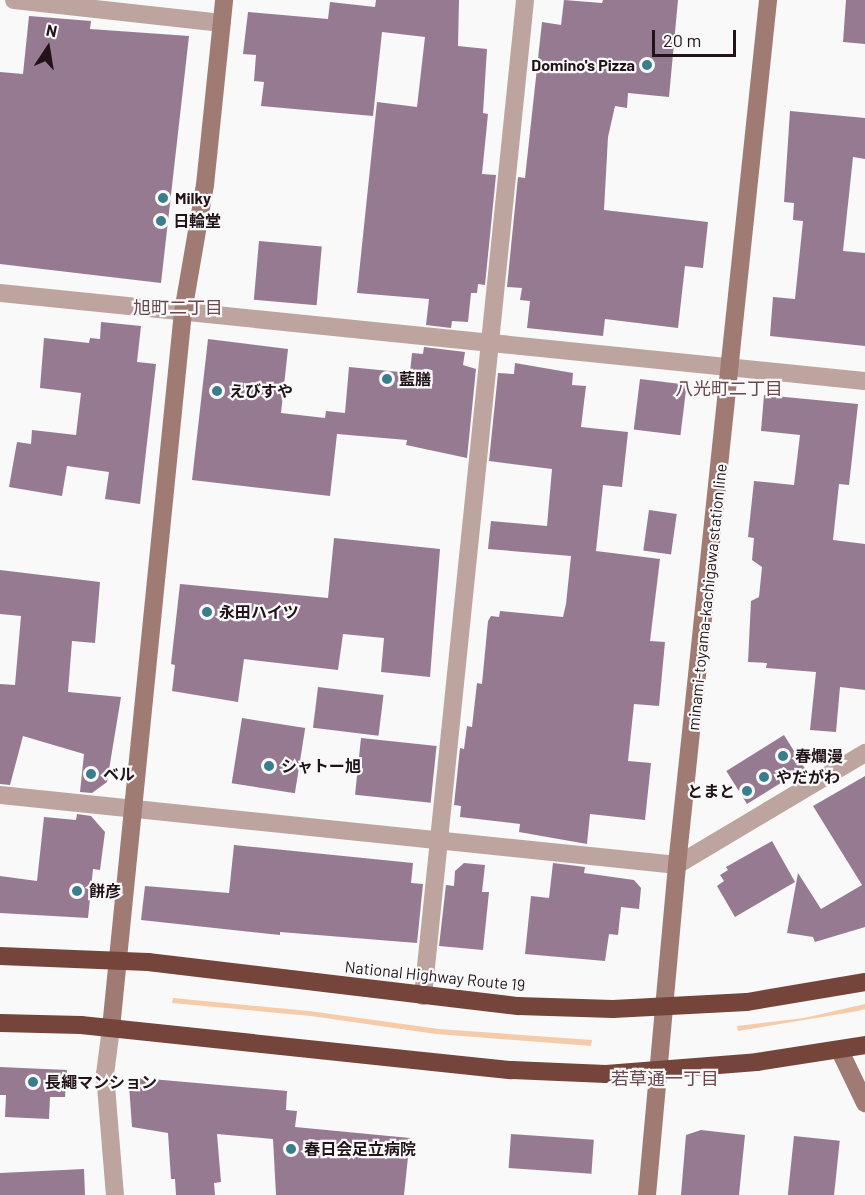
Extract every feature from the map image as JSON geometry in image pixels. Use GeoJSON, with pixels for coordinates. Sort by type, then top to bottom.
{"type":"FeatureCollection","features":[{"type":"Feature","properties":{"kind":"highway","name":"National Highway Route 19"},"geometry":{"type":"LineString","coordinates":[[0,956],[119,960],[518,1006],[664,1006],[782,998],[865,982]]}},
{"type":"Feature","properties":{"kind":"highway"},"geometry":{"type":"LineString","coordinates":[[0,1023],[111,1028],[512,1070],[606,1074],[840,1051],[865,1045]]}},
{"type":"Feature","properties":{"kind":"main road"},"geometry":{"type":"LineString","coordinates":[[111,1028],[183,312],[205,185],[224,0]]}},
{"type":"Feature","properties":{"kind":"main road","name":"minami-toyama-kachigawa station line"},"geometry":{"type":"LineString","coordinates":[[647,1195],[677,865],[732,366],[768,0]]}},
{"type":"Feature","properties":{"kind":"main road"},"geometry":{"type":"LineString","coordinates":[[840,1051],[865,1102]]}},
{"type":"Feature","properties":{"kind":"street"},"geometry":{"type":"LineString","coordinates":[[0,1],[6,0]]}},
{"type":"Feature","properties":{"kind":"street"},"geometry":{"type":"LineString","coordinates":[[14,0],[222,23]]}},
{"type":"Feature","properties":{"kind":"street"},"geometry":{"type":"LineString","coordinates":[[423,996],[525,0]]}},
{"type":"Feature","properties":{"kind":"street"},"geometry":{"type":"LineString","coordinates":[[0,293],[865,381]]}},
{"type":"Feature","properties":{"kind":"street"},"geometry":{"type":"LineString","coordinates":[[0,795],[437,842],[677,865],[865,753]]}},
{"type":"Feature","properties":{"kind":"street"},"geometry":{"type":"LineString","coordinates":[[111,1028],[105,1074],[115,1195]]}},
{"type":"Feature","properties":{"kind":"shaded area"},"geometry":{"type":"Polygon","coordinates":[[[173,998],[309,1011],[439,1029],[592,1040],[591,1046],[436,1034],[311,1016],[172,1003],[173,998]]]}},
{"type":"Feature","properties":{"kind":"shaded area"},"geometry":{"type":"Polygon","coordinates":[[[865,1004],[865,1009],[858,1011],[738,1031],[737,1026],[804,1018],[865,1004]]]}},
{"type":"Feature","properties":{"kind":"building"},"geometry":{"type":"Polygon","coordinates":[[[376,0],[459,0],[458,46],[487,49],[483,113],[488,114],[482,174],[496,175],[485,285],[478,284],[477,293],[471,293],[468,322],[452,321],[451,328],[426,325],[429,299],[357,293],[377,102],[417,107],[425,37],[382,32],[373,116],[261,106],[264,82],[254,81],[256,55],[243,54],[248,12],[328,19],[330,2],[375,7],[376,0]]]}},
{"type":"Feature","properties":{"kind":"building"},"geometry":{"type":"Polygon","coordinates":[[[564,0],[602,3],[603,0],[678,0],[669,97],[628,93],[627,108],[615,106],[608,137],[604,210],[708,222],[703,268],[685,266],[678,328],[605,319],[603,336],[527,328],[530,301],[520,300],[522,288],[507,287],[518,177],[525,178],[542,22],[561,25],[564,0]]]}},
{"type":"Feature","properties":{"kind":"building"},"geometry":{"type":"Polygon","coordinates":[[[846,0],[865,0],[865,44],[843,42],[846,0]]]}},
{"type":"Feature","properties":{"kind":"building"},"geometry":{"type":"Polygon","coordinates":[[[29,16],[91,21],[90,29],[189,36],[161,283],[0,264],[0,72],[23,74],[29,16]]]}},
{"type":"Feature","properties":{"kind":"building"},"geometry":{"type":"Polygon","coordinates":[[[790,111],[865,118],[865,159],[853,157],[843,251],[865,253],[865,346],[770,336],[773,297],[795,299],[803,221],[793,220],[794,203],[784,202],[790,111]]]}},
{"type":"Feature","properties":{"kind":"building"},"geometry":{"type":"Polygon","coordinates":[[[259,241],[322,246],[317,305],[254,300],[259,241]]]}},
{"type":"Feature","properties":{"kind":"building"},"geometry":{"type":"Polygon","coordinates":[[[101,322],[141,326],[137,362],[156,364],[140,504],[105,499],[109,472],[67,466],[62,496],[9,487],[17,442],[31,444],[32,430],[76,435],[81,393],[40,388],[44,338],[89,343],[90,338],[100,339],[101,322]]]}},
{"type":"Feature","properties":{"kind":"building"},"geometry":{"type":"Polygon","coordinates":[[[208,339],[288,349],[281,413],[325,418],[326,411],[345,413],[349,367],[410,373],[412,353],[423,354],[424,347],[465,352],[463,365],[476,369],[467,458],[406,445],[407,440],[337,434],[330,496],[192,480],[208,339]]]}},
{"type":"Feature","properties":{"kind":"building"},"geometry":{"type":"Polygon","coordinates":[[[515,363],[573,373],[572,385],[586,386],[581,427],[628,432],[622,487],[603,485],[596,551],[660,559],[650,641],[665,642],[659,706],[634,704],[628,761],[651,763],[645,820],[590,814],[587,844],[519,832],[520,824],[460,817],[461,806],[454,805],[460,748],[464,749],[467,726],[472,727],[477,683],[482,684],[488,621],[491,616],[499,617],[500,611],[563,617],[566,604],[571,556],[488,549],[491,521],[547,526],[552,469],[489,461],[498,373],[514,374],[515,363]]]}},
{"type":"Feature","properties":{"kind":"building"},"geometry":{"type":"Polygon","coordinates":[[[640,379],[687,385],[680,435],[634,430],[640,379]]]}},
{"type":"Feature","properties":{"kind":"building"},"geometry":{"type":"Polygon","coordinates":[[[764,395],[858,404],[849,485],[839,484],[833,540],[865,544],[865,690],[840,687],[836,732],[810,730],[816,672],[766,668],[767,663],[748,662],[751,601],[759,597],[762,567],[752,560],[754,538],[748,537],[754,481],[794,485],[800,435],[761,431],[764,395]]]}},
{"type":"Feature","properties":{"kind":"building"},"geometry":{"type":"Polygon","coordinates":[[[649,510],[677,514],[671,554],[643,551],[649,510]]]}},
{"type":"Feature","properties":{"kind":"building"},"geometry":{"type":"Polygon","coordinates":[[[334,538],[440,549],[430,677],[381,672],[384,638],[343,634],[338,670],[244,659],[238,702],[172,691],[175,665],[171,664],[180,584],[328,598],[334,538]]]}},
{"type":"Feature","properties":{"kind":"building"},"geometry":{"type":"Polygon","coordinates":[[[0,570],[100,582],[95,643],[72,641],[68,692],[121,697],[107,782],[92,793],[80,792],[84,754],[23,736],[10,785],[0,784],[0,684],[15,685],[21,616],[0,614],[0,570]]]}},
{"type":"Feature","properties":{"kind":"building"},"geometry":{"type":"Polygon","coordinates":[[[318,687],[384,695],[379,736],[313,728],[318,687]]]}},
{"type":"Feature","properties":{"kind":"building","name":"シャトー旭"},"geometry":{"type":"Polygon","coordinates":[[[242,718],[305,728],[295,793],[232,783],[242,718]]]}},
{"type":"Feature","properties":{"kind":"building"},"geometry":{"type":"Polygon","coordinates":[[[784,735],[805,768],[747,804],[726,771],[784,735]]]}},
{"type":"Feature","properties":{"kind":"building"},"geometry":{"type":"Polygon","coordinates":[[[361,738],[437,746],[431,803],[355,795],[361,738]]]}},
{"type":"Feature","properties":{"kind":"building"},"geometry":{"type":"Polygon","coordinates":[[[865,776],[865,927],[815,942],[813,937],[787,933],[798,873],[821,909],[862,885],[813,806],[865,776]]]}},
{"type":"Feature","properties":{"kind":"building"},"geometry":{"type":"Polygon","coordinates":[[[77,814],[91,816],[105,832],[100,870],[93,869],[88,918],[0,913],[0,876],[37,881],[44,817],[76,820],[77,814]]]}},
{"type":"Feature","properties":{"kind":"building"},"geometry":{"type":"Polygon","coordinates":[[[772,841],[795,882],[735,917],[717,886],[724,881],[720,875],[728,870],[726,867],[772,841]]]}},
{"type":"Feature","properties":{"kind":"building"},"geometry":{"type":"Polygon","coordinates":[[[234,845],[413,863],[411,883],[423,884],[417,943],[280,932],[280,935],[141,920],[145,886],[229,893],[234,845]]]}},
{"type":"Feature","properties":{"kind":"building"},"geometry":{"type":"Polygon","coordinates":[[[464,863],[485,865],[482,892],[489,892],[483,950],[439,946],[446,885],[454,886],[455,871],[464,863]]]}},
{"type":"Feature","properties":{"kind":"building"},"geometry":{"type":"Polygon","coordinates":[[[553,863],[585,867],[584,873],[634,880],[641,888],[639,909],[621,907],[618,935],[609,934],[605,961],[525,954],[531,896],[549,898],[553,863]]]}},
{"type":"Feature","properties":{"kind":"building","name":"長繩マンション"},"geometry":{"type":"Polygon","coordinates":[[[0,1067],[67,1070],[65,1097],[50,1097],[49,1119],[5,1117],[6,1095],[0,1095],[0,1067]]]}},
{"type":"Feature","properties":{"kind":"building"},"geometry":{"type":"Polygon","coordinates":[[[140,1078],[287,1091],[286,1110],[297,1111],[295,1127],[410,1138],[404,1195],[276,1195],[273,1139],[217,1134],[221,1182],[214,1183],[215,1195],[176,1195],[175,1179],[171,1179],[168,1133],[132,1127],[129,1085],[140,1078]]]}},
{"type":"Feature","properties":{"kind":"building"},"geometry":{"type":"Polygon","coordinates":[[[701,1130],[745,1135],[739,1195],[681,1195],[686,1135],[701,1130]]]}},
{"type":"Feature","properties":{"kind":"building"},"geometry":{"type":"Polygon","coordinates":[[[511,1134],[594,1140],[591,1174],[509,1168],[511,1134]]]}},
{"type":"Feature","properties":{"kind":"building"},"geometry":{"type":"Polygon","coordinates":[[[794,1136],[840,1141],[834,1195],[788,1195],[794,1136]]]}},
{"type":"Feature","properties":{"kind":"building"},"geometry":{"type":"Polygon","coordinates":[[[84,1169],[85,1195],[0,1195],[0,1173],[84,1169]]]}},
{"type":"Feature","properties":{"kind":"place","name":"Domino's Pizza"},"geometry":{"type":"Point","coordinates":[647,65]}},
{"type":"Feature","properties":{"kind":"place","name":"Milky"},"geometry":{"type":"Point","coordinates":[163,198]}},
{"type":"Feature","properties":{"kind":"place","name":"日輪堂"},"geometry":{"type":"Point","coordinates":[161,221]}},
{"type":"Feature","properties":{"kind":"place","name":"藍膳"},"geometry":{"type":"Point","coordinates":[387,379]}},
{"type":"Feature","properties":{"kind":"place","name":"えびすや"},"geometry":{"type":"Point","coordinates":[217,391]}},
{"type":"Feature","properties":{"kind":"place","name":"永田ハイツ"},"geometry":{"type":"Point","coordinates":[207,612]}},
{"type":"Feature","properties":{"kind":"place","name":"春爛漫"},"geometry":{"type":"Point","coordinates":[783,756]}},
{"type":"Feature","properties":{"kind":"place","name":"シャトー旭"},"geometry":{"type":"Point","coordinates":[269,766]}},
{"type":"Feature","properties":{"kind":"place","name":"ベル"},"geometry":{"type":"Point","coordinates":[91,774]}},
{"type":"Feature","properties":{"kind":"place","name":"やだがわ"},"geometry":{"type":"Point","coordinates":[764,777]}},
{"type":"Feature","properties":{"kind":"place","name":"とまと"},"geometry":{"type":"Point","coordinates":[747,791]}},
{"type":"Feature","properties":{"kind":"place","name":"餅彦"},"geometry":{"type":"Point","coordinates":[77,891]}},
{"type":"Feature","properties":{"kind":"place","name":"長繩マンション"},"geometry":{"type":"Point","coordinates":[33,1082]}},
{"type":"Feature","properties":{"kind":"place","name":"春日会足立病院"},"geometry":{"type":"Point","coordinates":[291,1149]}},
{"type":"Feature","properties":{"kind":"district","name":"旭町二丁目"},"geometry":{"type":"Point","coordinates":[178,307]}},
{"type":"Feature","properties":{"kind":"district","name":"八光町二丁目"},"geometry":{"type":"Point","coordinates":[729,388]}},
{"type":"Feature","properties":{"kind":"district","name":"若草通一丁目"},"geometry":{"type":"Point","coordinates":[665,1078]}}]}
